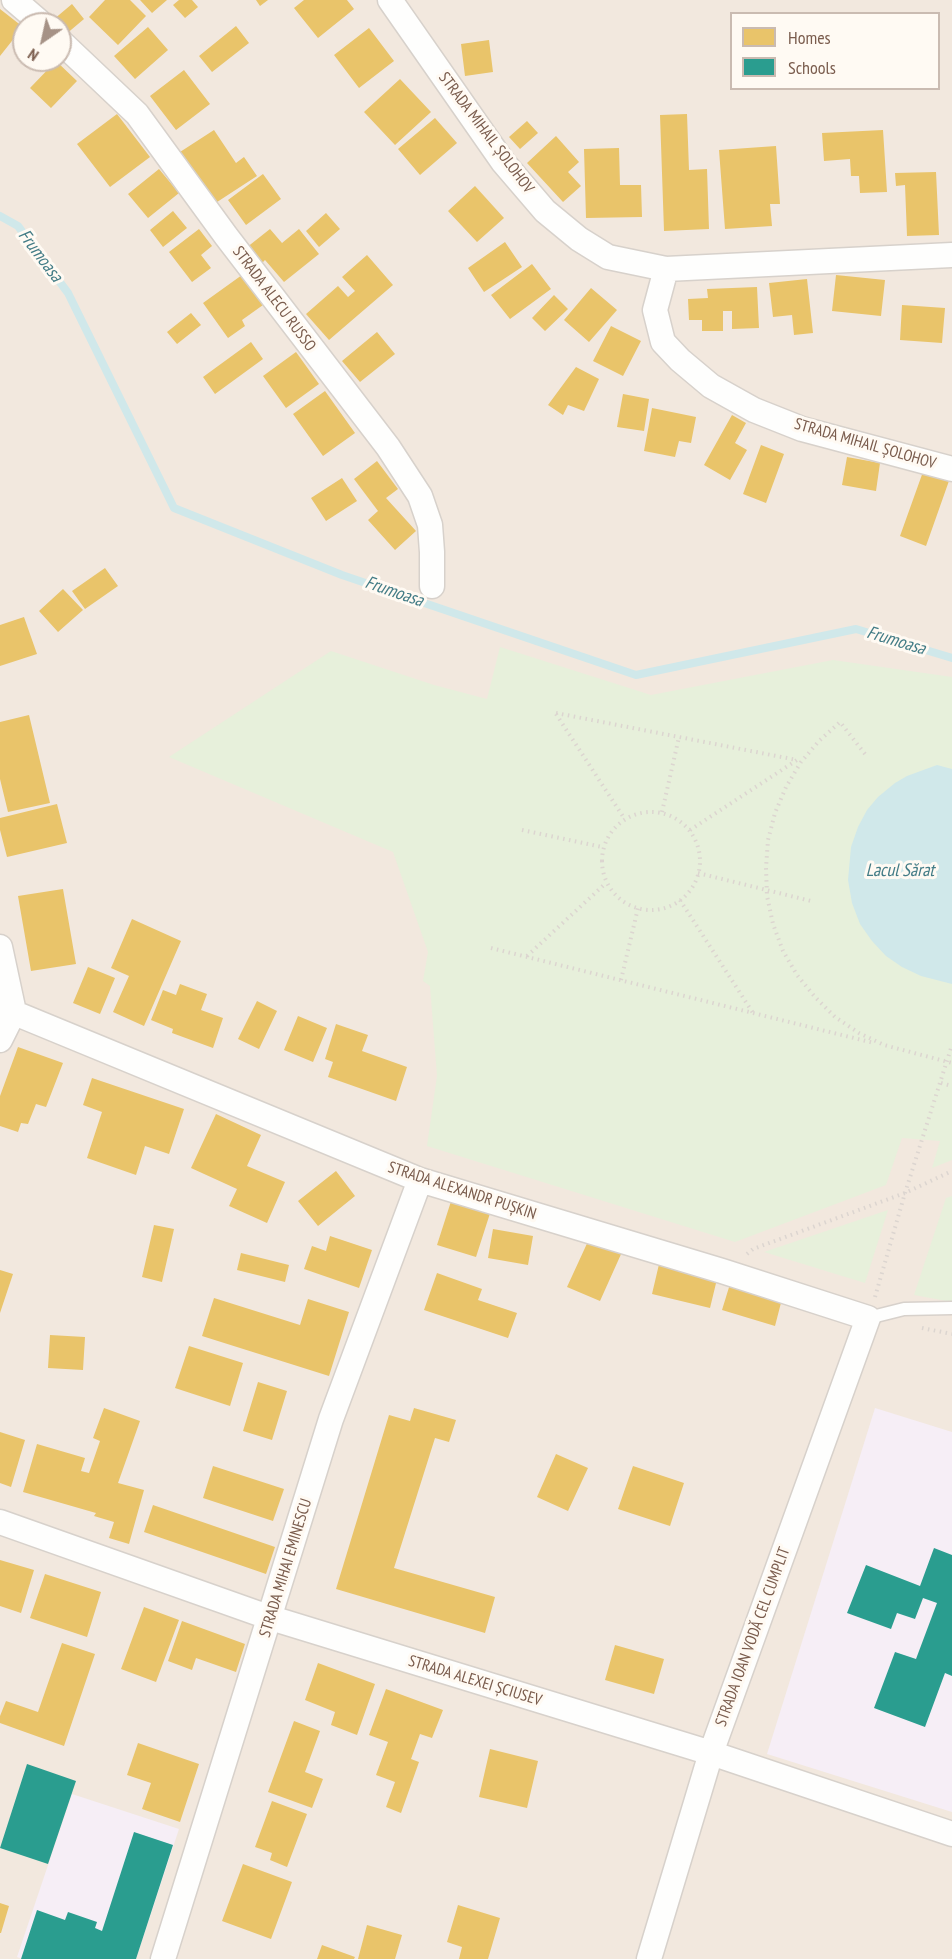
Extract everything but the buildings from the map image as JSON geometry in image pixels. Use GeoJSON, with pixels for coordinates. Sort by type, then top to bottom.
{"type":"FeatureCollection","features":[{"type":"Feature","properties":{"kind":"street"},"geometry":{"type":"LineString","coordinates":[[14,0],[28,12]]}},
{"type":"Feature","properties":{"kind":"street","name":"STRADA MIHAIL ȘOLOHOV"},"geometry":{"type":"LineString","coordinates":[[390,0],[503,162],[544,210],[579,239],[608,257],[666,269],[952,255]]}},
{"type":"Feature","properties":{"kind":"street","name":"STRADA ALECU RUSSO"},"geometry":{"type":"LineString","coordinates":[[72,52],[137,114],[226,236],[388,447],[420,496],[430,525],[432,586]]}},
{"type":"Feature","properties":{"kind":"street","name":"STRADA MIHAIL ȘOLOHOV"},"geometry":{"type":"LineString","coordinates":[[666,269],[655,310],[663,342],[711,386],[754,410],[802,429],[952,469]]}},
{"type":"Feature","properties":{"kind":"street"},"geometry":{"type":"LineString","coordinates":[[0,947],[7,1010],[0,1040]]}},
{"type":"Feature","properties":{"kind":"street","name":"STRADA ALEXANDR PUȘKIN"},"geometry":{"type":"LineString","coordinates":[[7,1010],[420,1180],[722,1271],[868,1318]]}},
{"type":"Feature","properties":{"kind":"street","name":"STRADA MIHAI EMINESCU"},"geometry":{"type":"LineString","coordinates":[[163,1959],[332,1419],[420,1180]]}},
{"type":"Feature","properties":{"kind":"street","name":"STRADA IOAN VODĂ CEL CUMPLIT"},"geometry":{"type":"LineString","coordinates":[[649,1959],[711,1753],[868,1318]]}},
{"type":"Feature","properties":{"kind":"street","name":"STRADA ALEXEI ȘCIUSEV"},"geometry":{"type":"LineString","coordinates":[[0,1522],[271,1618],[711,1753],[952,1834]]}},
{"type":"Feature","properties":{"kind":"lane"},"geometry":{"type":"LineString","coordinates":[[868,1318],[904,1309],[952,1308]]}},
{"type":"Feature","properties":{"kind":"path"},"geometry":{"type":"LineString","coordinates":[[624,818],[556,713],[799,761]]}},
{"type":"Feature","properties":{"kind":"path"},"geometry":{"type":"LineString","coordinates":[[690,830],[799,761],[840,722],[865,754]]}},
{"type":"Feature","properties":{"kind":"path"},"geometry":{"type":"LineString","coordinates":[[662,812],[679,737]]}},
{"type":"Feature","properties":{"kind":"path"},"geometry":{"type":"LineString","coordinates":[[799,761],[775,813],[768,840],[767,890],[773,924],[783,951],[797,975],[815,997],[835,1017],[859,1033],[884,1045]]}},
{"type":"Feature","properties":{"kind":"path"},"geometry":{"type":"LineString","coordinates":[[641,812],[662,812],[676,818],[690,830],[699,846],[700,865],[696,882],[680,900],[669,907],[651,911],[638,908],[617,898],[606,883],[601,866],[602,847],[610,831],[624,818],[641,812]]}},
{"type":"Feature","properties":{"kind":"path"},"geometry":{"type":"LineString","coordinates":[[522,830],[602,847]]}},
{"type":"Feature","properties":{"kind":"path"},"geometry":{"type":"LineString","coordinates":[[698,873],[811,901]]}},
{"type":"Feature","properties":{"kind":"path"},"geometry":{"type":"LineString","coordinates":[[527,957],[606,883]]}},
{"type":"Feature","properties":{"kind":"path"},"geometry":{"type":"LineString","coordinates":[[680,900],[753,1013]]}},
{"type":"Feature","properties":{"kind":"path"},"geometry":{"type":"LineString","coordinates":[[621,980],[638,908]]}},
{"type":"Feature","properties":{"kind":"path"},"geometry":{"type":"LineString","coordinates":[[491,948],[950,1062]]}},
{"type":"Feature","properties":{"kind":"path"},"geometry":{"type":"LineString","coordinates":[[868,1318],[905,1193],[950,1062],[952,1045]]}},
{"type":"Feature","properties":{"kind":"path"},"geometry":{"type":"LineString","coordinates":[[941,1083],[952,1086]]}},
{"type":"Feature","properties":{"kind":"path"},"geometry":{"type":"LineString","coordinates":[[722,1271],[753,1249],[905,1193],[952,1171]]}},
{"type":"Feature","properties":{"kind":"shaded area"},"geometry":{"type":"Polygon","coordinates":[[[0,0],[952,0],[952,1959],[0,1959],[0,0]]]}},
{"type":"Feature","properties":{"kind":"shaded area"},"geometry":{"type":"Polygon","coordinates":[[[875,1408],[952,1432],[952,1812],[767,1754],[875,1408]]]}},
{"type":"Feature","properties":{"kind":"shaded area"},"geometry":{"type":"Polygon","coordinates":[[[72,1794],[179,1829],[136,1959],[22,1959],[17,1957],[72,1794]]]}},
{"type":"Feature","properties":{"kind":"green space"},"geometry":{"type":"Polygon","coordinates":[[[500,647],[651,695],[833,660],[952,677],[952,1160],[932,1168],[940,1141],[902,1138],[886,1185],[735,1242],[427,1146],[437,1076],[430,986],[423,981],[428,952],[393,852],[169,757],[331,651],[434,685],[487,699],[500,647]]]}},
{"type":"Feature","properties":{"kind":"green space"},"geometry":{"type":"Polygon","coordinates":[[[952,1196],[952,1302],[914,1295],[946,1198],[952,1196]]]}},
{"type":"Feature","properties":{"kind":"green space"},"geometry":{"type":"Polygon","coordinates":[[[888,1210],[865,1283],[764,1252],[888,1210]]]}},
{"type":"Feature","properties":{"kind":"water","name":"Lacul Sărat"},"geometry":{"type":"Polygon","coordinates":[[[937,765],[952,769],[952,984],[921,976],[886,956],[860,924],[852,903],[848,880],[851,847],[867,810],[895,783],[937,765]]]}},
{"type":"Feature","properties":{"kind":"waterway","name":"Frumoasa"},"geometry":{"type":"LineString","coordinates":[[0,216],[18,226],[68,293],[174,508],[342,575],[636,675],[856,629],[952,658]]}}]}
